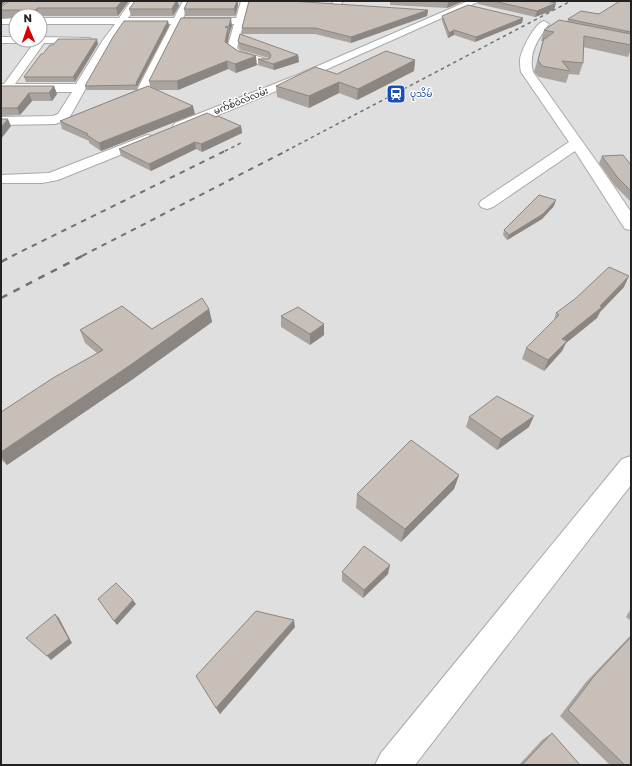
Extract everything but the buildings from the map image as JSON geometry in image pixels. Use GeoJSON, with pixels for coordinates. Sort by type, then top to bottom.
{"type":"FeatureCollection","features":[{"type":"Feature","properties":{"kind":"street"},"geometry":{"type":"LineString","coordinates":[[1,121],[60,119],[81,88],[120,21],[136,1]]}},
{"type":"Feature","properties":{"kind":"street"},"geometry":{"type":"LineString","coordinates":[[144,88],[187,1]]}},
{"type":"Feature","properties":{"kind":"street"},"geometry":{"type":"LineString","coordinates":[[246,1],[232,49],[236,53],[265,62]]}},
{"type":"Feature","properties":{"kind":"street"},"geometry":{"type":"LineString","coordinates":[[334,3],[350,6]]}},
{"type":"Feature","properties":{"kind":"street","name":"မက်စ်ဝဲလ်လမ်း"},"geometry":{"type":"LineString","coordinates":[[169,130],[300,77],[449,13],[474,5]]}},
{"type":"Feature","properties":{"kind":"street"},"geometry":{"type":"LineString","coordinates":[[426,11],[449,13]]}},
{"type":"Feature","properties":{"kind":"street"},"geometry":{"type":"LineString","coordinates":[[48,21],[240,21]]}},
{"type":"Feature","properties":{"kind":"street"},"geometry":{"type":"LineString","coordinates":[[542,23],[532,39],[525,66],[631,225]]}},
{"type":"Feature","properties":{"kind":"street"},"geometry":{"type":"LineString","coordinates":[[48,40],[108,40]]}},
{"type":"Feature","properties":{"kind":"street"},"geometry":{"type":"LineString","coordinates":[[4,88],[35,48]]}},
{"type":"Feature","properties":{"kind":"street"},"geometry":{"type":"LineString","coordinates":[[4,88],[81,88]]}},
{"type":"Feature","properties":{"kind":"street"},"geometry":{"type":"LineString","coordinates":[[1,180],[42,179],[53,177],[155,136]]}},
{"type":"Feature","properties":{"kind":"street"},"geometry":{"type":"LineString","coordinates":[[487,204],[577,143]]}},
{"type":"Feature","properties":{"kind":"street"},"geometry":{"type":"LineString","coordinates":[[393,765],[631,466]]}},
{"type":"Feature","properties":{"kind":"shaded area"},"geometry":{"type":"Polygon","coordinates":[[[1,1],[631,1],[631,765],[1,765],[1,1]]]}},
{"type":"Feature","properties":{"kind":"railway"},"geometry":{"type":"LineString","coordinates":[[286,151],[571,1]]}},
{"type":"Feature","properties":{"kind":"railway"},"geometry":{"type":"LineString","coordinates":[[227,150],[241,143]]}},
{"type":"Feature","properties":{"kind":"railway"},"geometry":{"type":"LineString","coordinates":[[14,255],[227,150]]}},
{"type":"Feature","properties":{"kind":"railway"},"geometry":{"type":"LineString","coordinates":[[82,256],[288,150]]}},
{"type":"Feature","properties":{"kind":"railway"},"geometry":{"type":"LineString","coordinates":[[1,262],[14,255]]}},
{"type":"Feature","properties":{"kind":"railway"},"geometry":{"type":"LineString","coordinates":[[1,298],[84,255]]}},
{"type":"Feature","properties":{"kind":"place","name":"ပုသိမ်"},"geometry":{"type":"Point","coordinates":[396,94]}}]}
